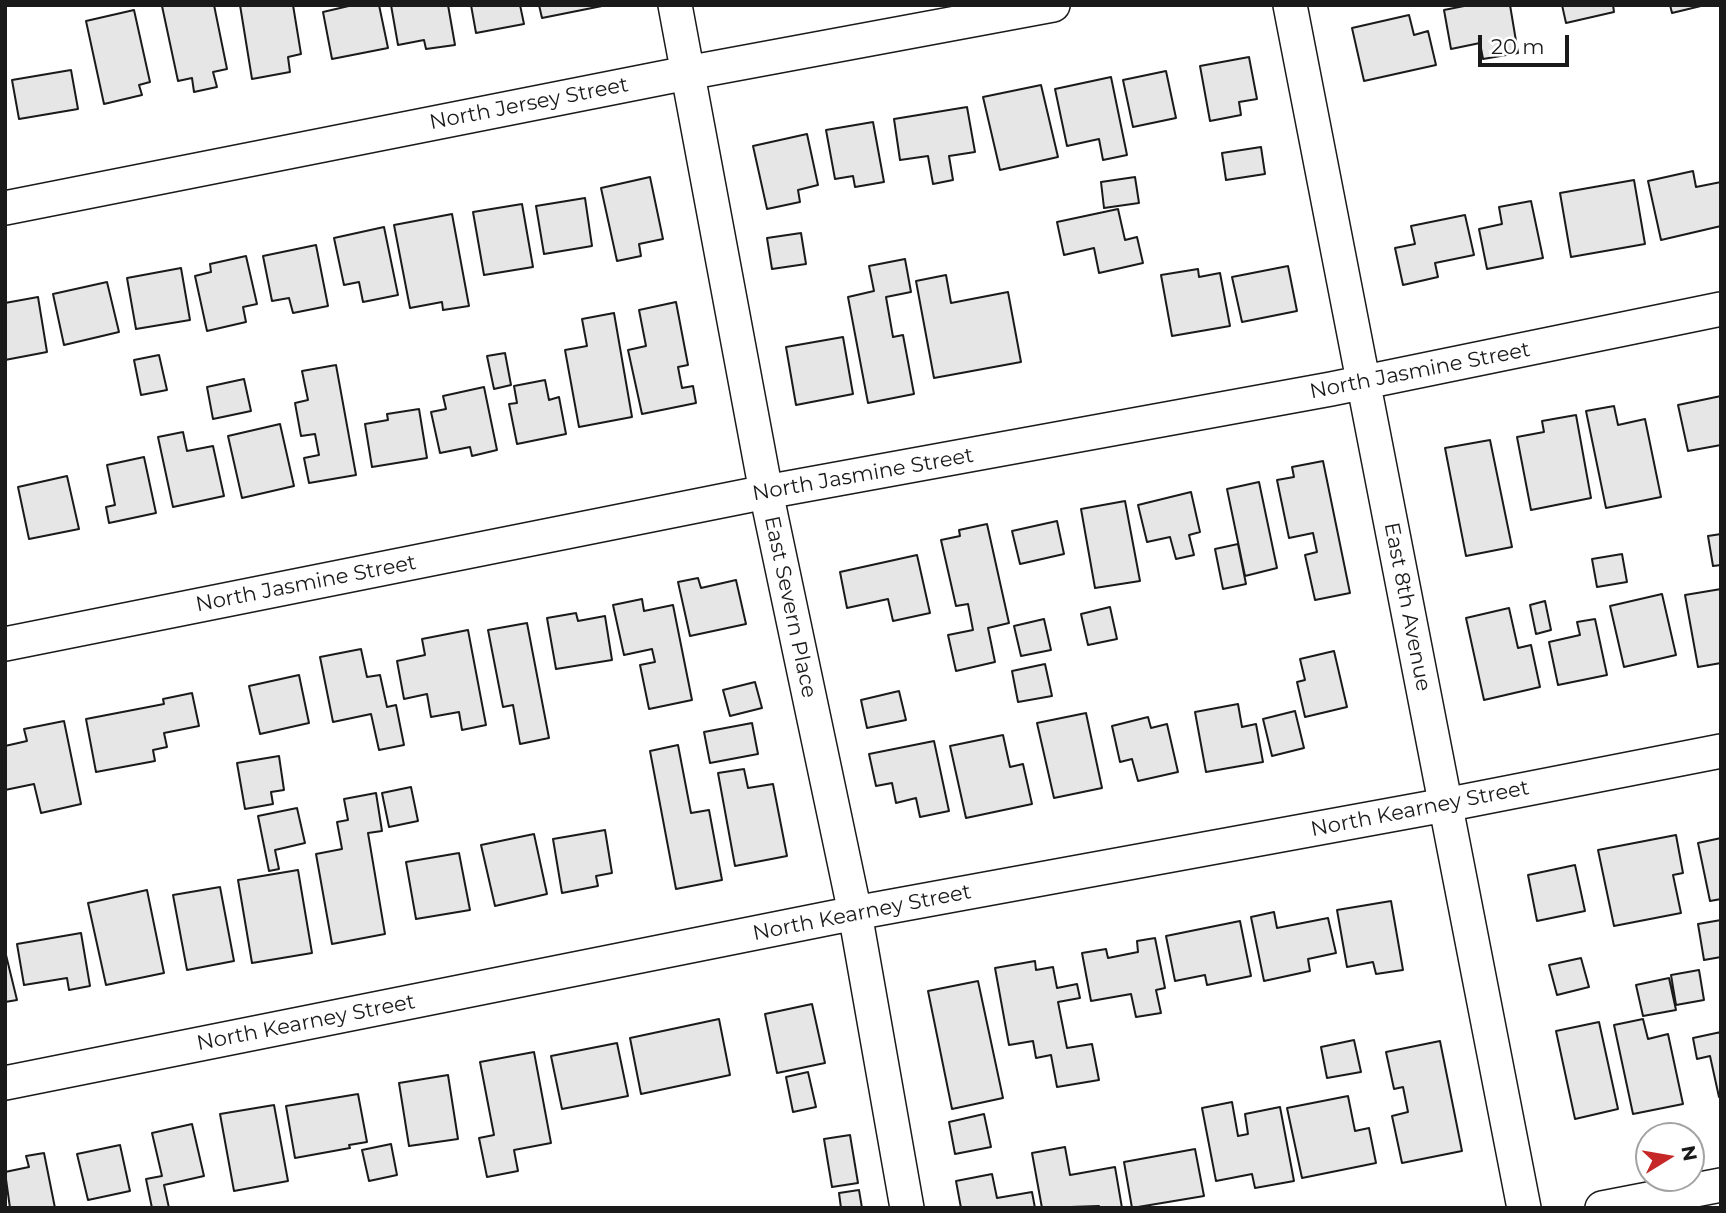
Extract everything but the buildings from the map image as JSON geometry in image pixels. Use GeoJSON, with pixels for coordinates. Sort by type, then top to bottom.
{"type":"FeatureCollection","features":[{"type":"Feature","properties":{"kind":"street","name":"East Severn Place"},"geometry":{"type":"LineString","coordinates":[[675,5],[766,492],[855,914],[907,1208]]}},
{"type":"Feature","properties":{"kind":"street","name":"North Jersey Street"},"geometry":{"type":"LineString","coordinates":[[5,208],[687,73],[1053,5]]}},
{"type":"Feature","properties":{"kind":"street","name":"East 8th Avenue"},"geometry":{"type":"LineString","coordinates":[[1290,5],[1524,1208]]}},
{"type":"Feature","properties":{"kind":"street","name":"North Jasmine Street"},"geometry":{"type":"LineString","coordinates":[[5,644],[766,492],[1364,383],[1721,309]]}},
{"type":"Feature","properties":{"kind":"street","name":"North Kearney Street"},"geometry":{"type":"LineString","coordinates":[[5,1083],[855,914],[1721,751]]}},
{"type":"Feature","properties":{"kind":"street"},"geometry":{"type":"LineString","coordinates":[[1602,1208],[1721,1185]]}}]}
